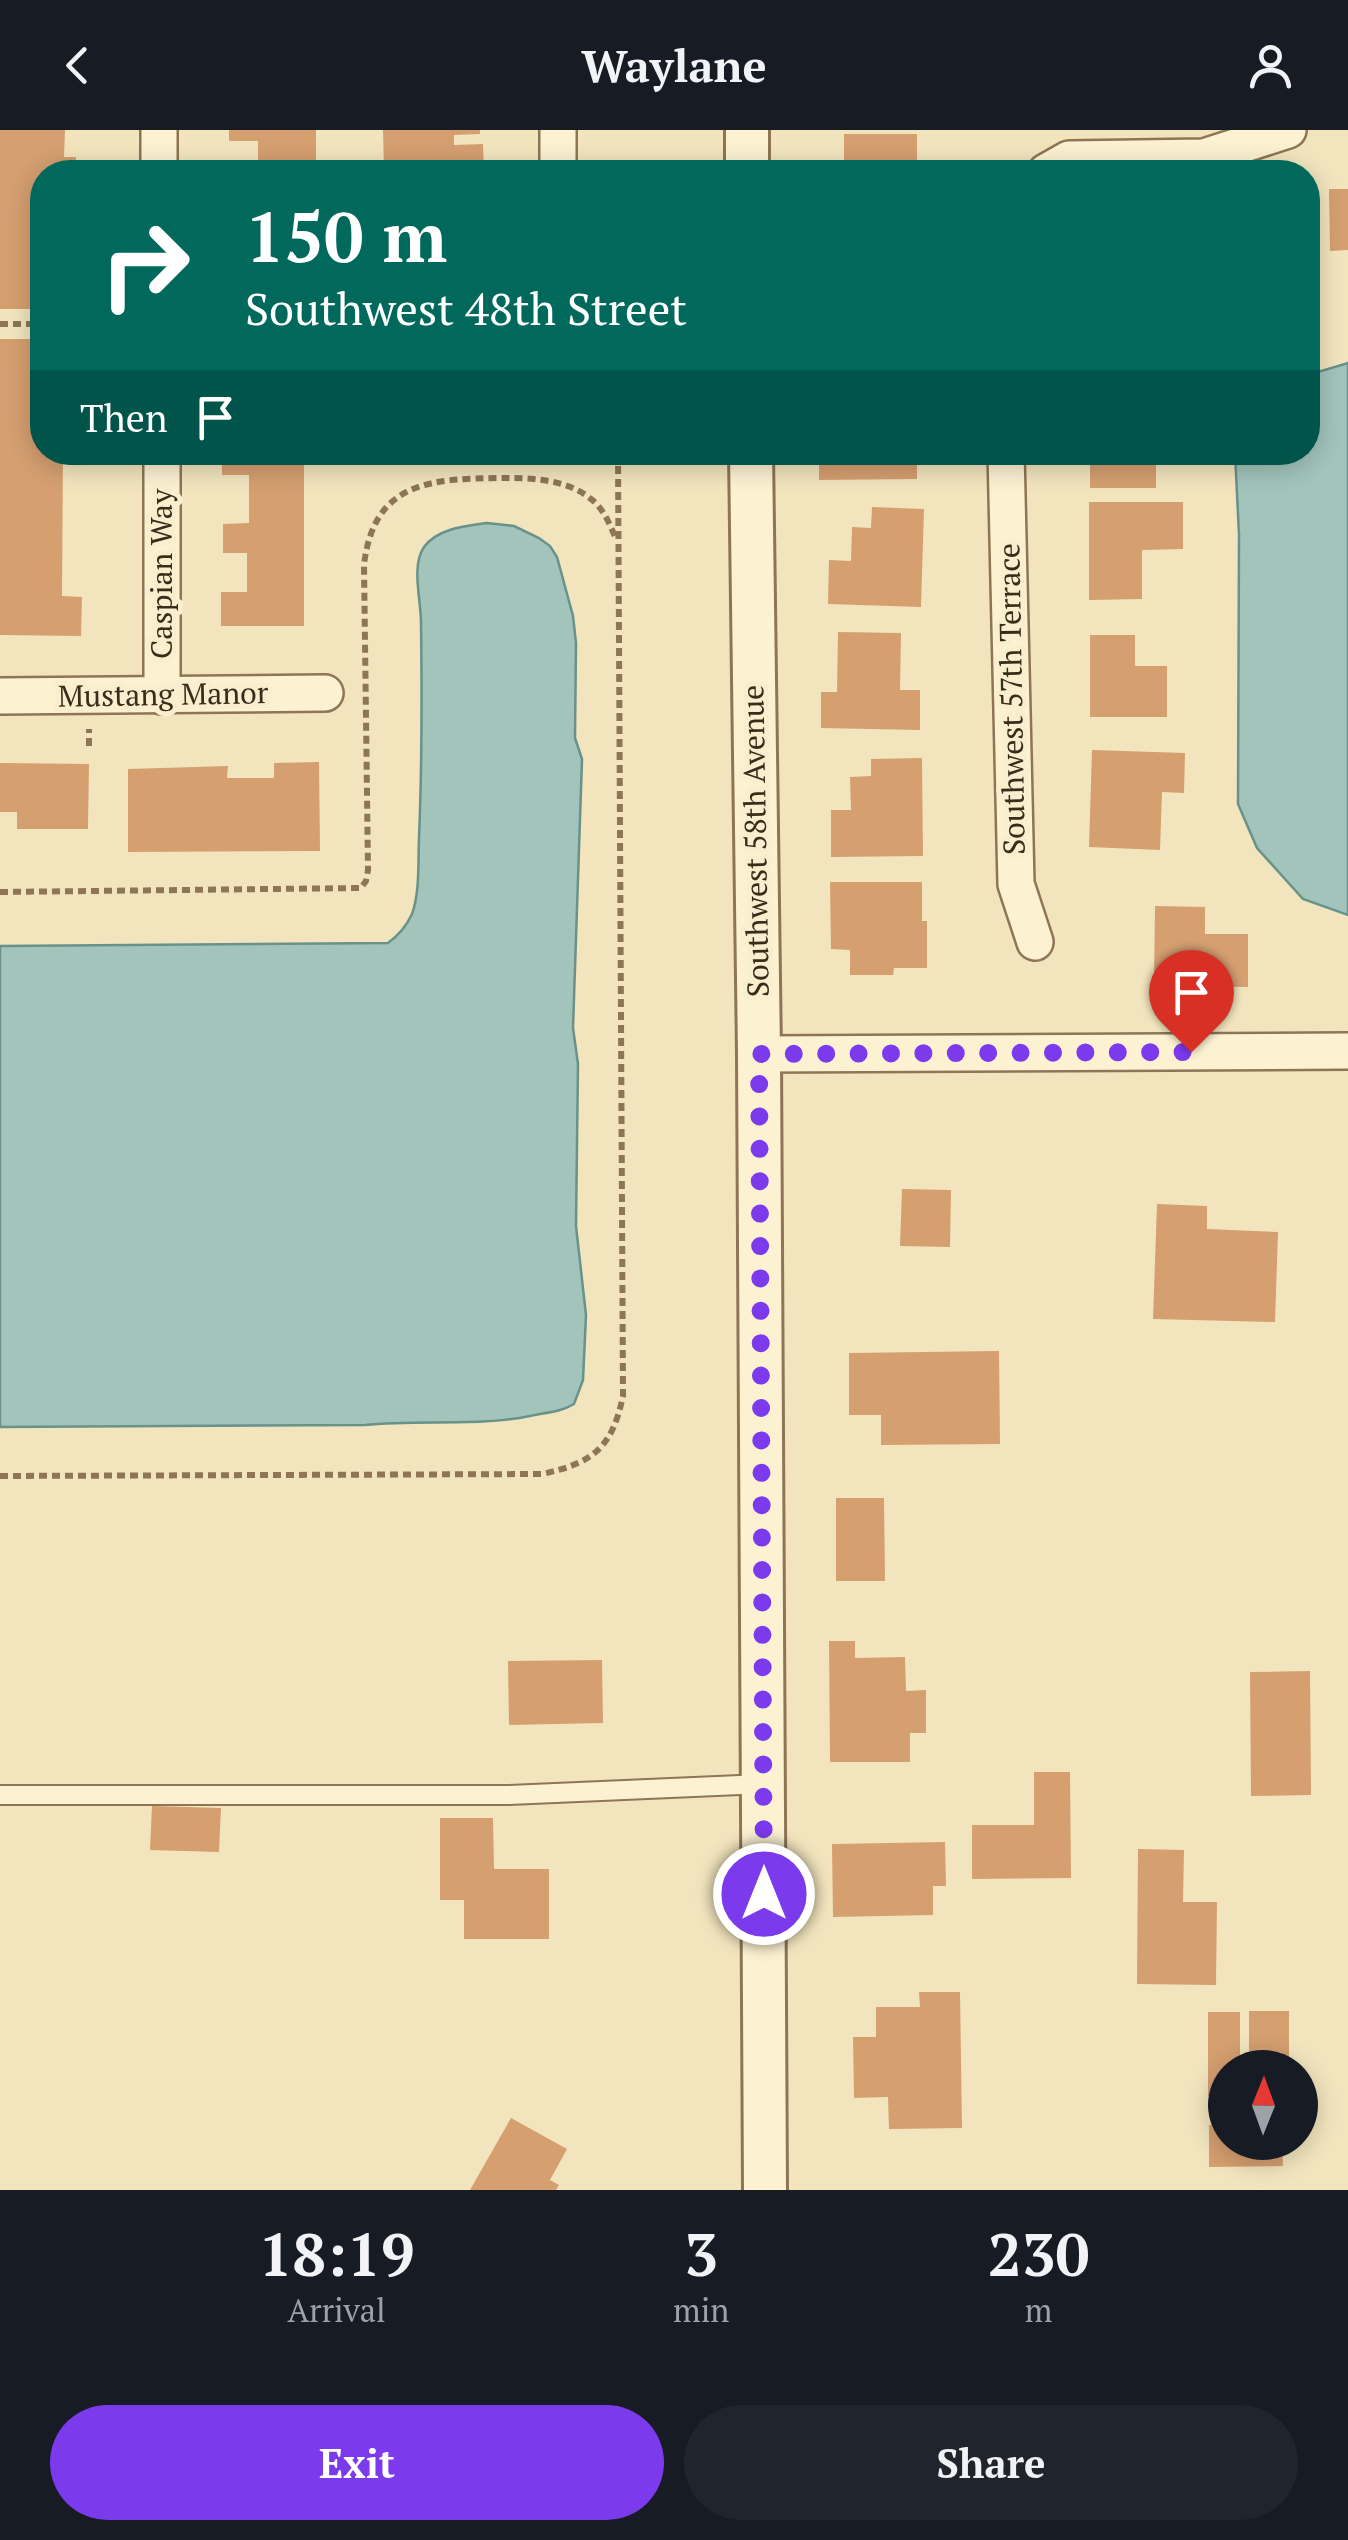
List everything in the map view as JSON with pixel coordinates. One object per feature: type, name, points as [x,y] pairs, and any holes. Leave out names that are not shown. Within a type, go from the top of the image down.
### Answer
[{"type":"street","points":[[159,130],[159,160]]},
{"type":"street","points":[[558,130],[558,160]]},
{"type":"street","points":[[747,130],[747,160]]},
{"type":"street","points":[[1068,160],[1204,157],[1288,130]]},
{"type":"street","name":"Caspian Way","points":[[162,465],[162,696]]},
{"type":"street","name":"Southwest 58th Avenue","points":[[751,465],[759,1054],[765,2190]]},
{"type":"street","name":"Southwest 57th Terrace","points":[[1006,465],[1016,884],[1035,942]]},
{"type":"street","name":"Mustang Manor","points":[[0,696],[325,693]]},
{"type":"street","points":[[759,1054],[1348,1051]]},
{"type":"lane","points":[[0,1795],[509,1795],[764,1784]]},
{"type":"path","points":[[0,324],[30,324]]},
{"type":"path","points":[[0,1476],[542,1474],[586,1460],[604,1445],[617,1424],[623,1396],[618,465]]},
{"type":"water","points":[[1348,363],[1348,915],[1303,899],[1257,848],[1238,804],[1236,465],[1320,465],[1320,371]]},
{"type":"water","points":[[487,523],[514,526],[550,546],[557,557],[573,616],[576,643],[575,738],[582,759],[573,1028],[578,1064],[576,1226],[586,1315],[583,1380],[574,1404],[530,1416],[469,1422],[0,1427],[0,946],[388,943],[396,937],[412,914],[418,876],[422,703],[418,564],[424,547],[437,536]]},
{"type":"building","points":[[0,130],[65,130],[64,157],[76,160],[30,160],[30,309],[0,309]]},
{"type":"building","points":[[229,130],[316,130],[316,160],[258,160],[258,141],[229,141]]},
{"type":"building","points":[[383,130],[480,130],[480,134],[454,135],[454,145],[483,144],[484,160],[384,160]]},
{"type":"building","points":[[844,134],[917,134],[917,160],[844,160]]},
{"type":"building","points":[[1329,189],[1348,189],[1348,250],[1330,251]]},
{"type":"building","points":[[0,339],[30,339],[30,465],[63,465],[62,596],[82,597],[81,636],[0,635]]},
{"type":"building","points":[[222,465],[304,465],[304,626],[221,626],[221,592],[247,592],[247,553],[223,553],[223,524],[249,523],[249,475],[222,475]]},
{"type":"building","points":[[819,465],[917,465],[917,479],[819,480]]},
{"type":"building","points":[[1090,465],[1156,465],[1156,488],[1090,488]]},
{"type":"building","points":[[1089,502],[1183,502],[1183,549],[1142,550],[1142,599],[1089,600]]},
{"type":"building","points":[[872,507],[924,509],[921,607],[828,604],[829,560],[851,561],[852,527],[871,528]]},
{"type":"building","points":[[838,632],[901,633],[900,690],[920,690],[920,730],[821,728],[821,692],[837,692]]},
{"type":"building","points":[[1090,635],[1135,635],[1135,666],[1167,666],[1167,717],[1090,717]]},
{"type":"building","points":[[1092,750],[1185,753],[1184,793],[1162,792],[1160,850],[1089,847]]},
{"type":"building","points":[[922,758],[923,856],[831,857],[831,810],[851,810],[850,777],[871,776],[871,759]]},
{"type":"building","points":[[319,762],[320,851],[128,852],[128,769],[228,766],[227,778],[274,778],[274,763]]},
{"type":"building","points":[[0,763],[89,764],[88,829],[17,829],[17,812],[0,812]]},
{"type":"building","points":[[830,882],[922,882],[927,968],[894,968],[893,975],[850,975],[850,950],[831,949]]},
{"type":"building","points":[[1155,906],[1205,907],[1205,934],[1248,934],[1248,987],[1154,986]]},
{"type":"building","points":[[902,1189],[951,1190],[950,1247],[900,1246]]},
{"type":"building","points":[[1157,1204],[1207,1206],[1207,1229],[1278,1232],[1275,1322],[1153,1319]]},
{"type":"building","points":[[999,1351],[1000,1444],[881,1445],[881,1415],[849,1415],[849,1353]]},
{"type":"building","points":[[836,1498],[884,1498],[885,1581],[836,1581]]},
{"type":"building","points":[[829,1641],[855,1641],[855,1658],[905,1657],[906,1691],[926,1690],[926,1733],[910,1733],[910,1762],[830,1762]]},
{"type":"building","points":[[602,1660],[603,1723],[509,1725],[508,1661]]},
{"type":"building","points":[[1310,1671],[1311,1795],[1251,1796],[1250,1672]]},
{"type":"building","points":[[1034,1772],[1070,1772],[1071,1878],[972,1879],[972,1825],[1034,1825]]},
{"type":"building","points":[[152,1806],[221,1808],[219,1852],[150,1850]]},
{"type":"building","points":[[440,1818],[493,1818],[494,1869],[549,1869],[549,1939],[464,1939],[464,1900],[440,1900]]},
{"type":"building","points":[[945,1842],[946,1886],[933,1886],[933,1915],[833,1917],[832,1844]]},
{"type":"building","points":[[1138,1849],[1184,1850],[1183,1902],[1217,1902],[1216,1985],[1137,1984]]},
{"type":"building","points":[[919,1992],[960,1992],[962,2128],[889,2129],[888,2097],[854,2098],[853,2037],[876,2037],[876,2007],[920,2007]]},
{"type":"building","points":[[1249,2011],[1289,2011],[1289,2050],[1249,2050]]},
{"type":"building","points":[[1208,2012],[1240,2012],[1240,2050],[1208,2050]]},
{"type":"building","points":[[511,2118],[567,2149],[550,2180],[559,2185],[556,2190],[470,2190]]},
{"type":"building","points":[[1209,2160],[1283,2160],[1283,2166],[1209,2167]]},
{"type":"route","points":[[764,1894],[759,1054],[1191,1052]]}]
